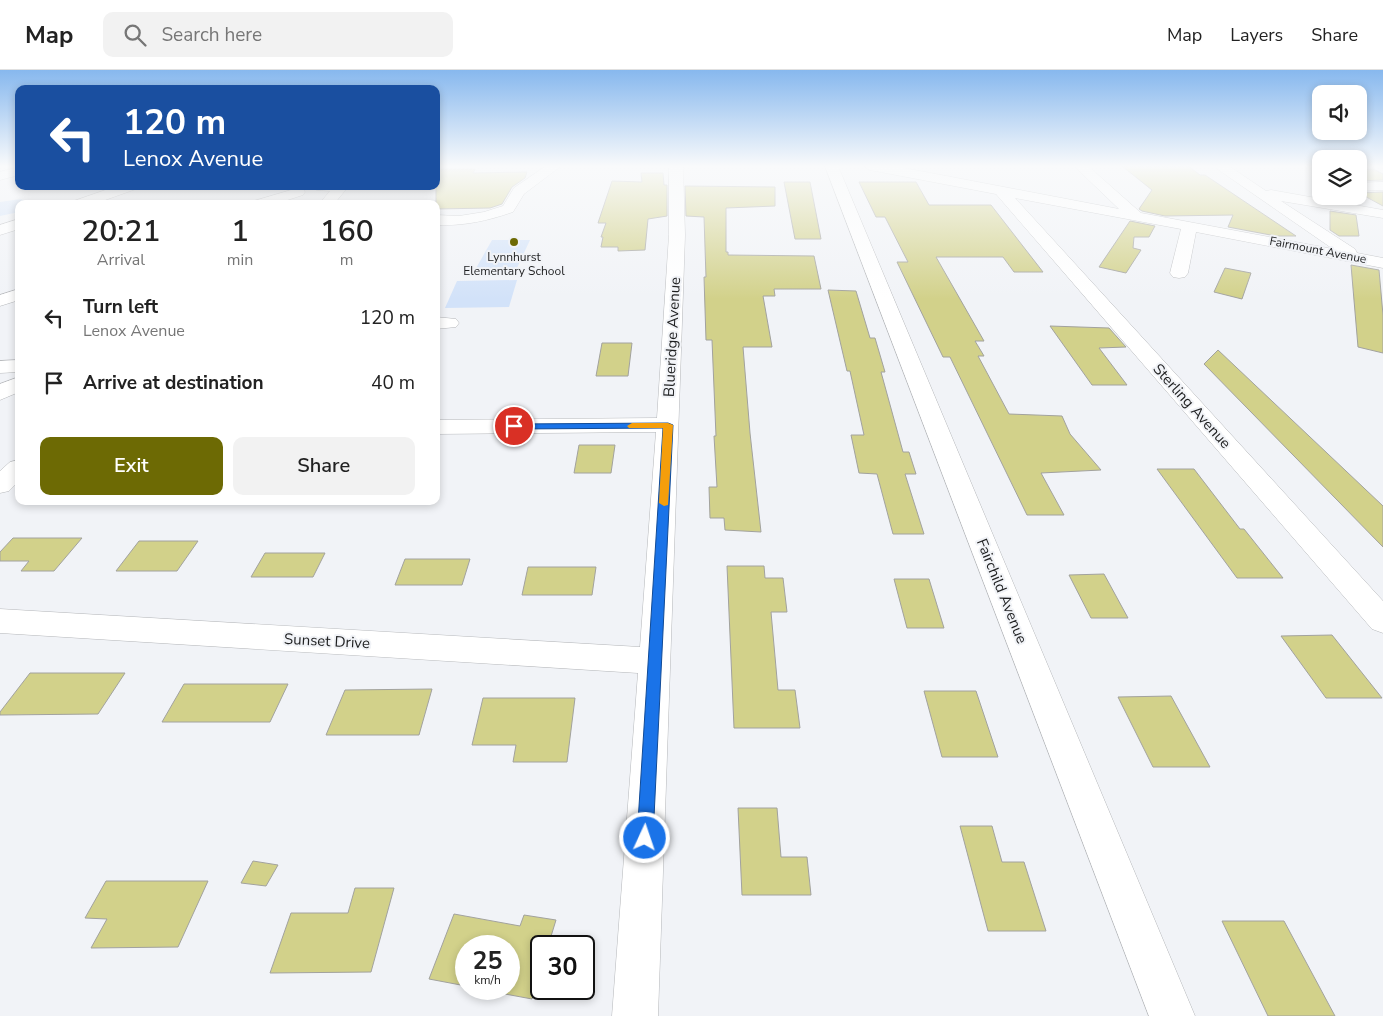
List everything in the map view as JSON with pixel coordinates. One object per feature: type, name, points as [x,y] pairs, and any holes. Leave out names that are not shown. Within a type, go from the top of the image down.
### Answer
[{"type":"street","points":[[440,220],[458,221],[487,216],[505,210]]},
{"type":"street","name":"Blueridge Avenue","points":[[634,1016],[668,425],[677,210]]},
{"type":"street","name":"Fairchild Avenue","points":[[849,210],[1172,1016]]},
{"type":"street","name":"Sterling Avenue","points":[[1018,210],[1383,621]]},
{"type":"street","name":"Fairmount Avenue","points":[[1104,210],[1383,263]]},
{"type":"street","points":[[1129,210],[1136,216]]},
{"type":"street","points":[[1285,210],[1360,258]]},
{"type":"street","points":[[1358,210],[1383,214]]},
{"type":"street","points":[[0,230],[15,225]]},
{"type":"street","points":[[1179,273],[1190,226]]},
{"type":"street","points":[[0,301],[15,295]]},
{"type":"street","points":[[0,367],[15,366]]},
{"type":"street","points":[[0,393],[15,385]]},
{"type":"street","points":[[440,427],[668,425]]},
{"type":"street","points":[[0,485],[15,471]]},
{"type":"street","name":"Sunset Drive","points":[[0,621],[655,661]]},
{"type":"shaded area","points":[[0,210],[15,210],[15,213],[0,216]]},
{"type":"shaded area","points":[[492,240],[530,240],[516,270],[475,270]]},
{"type":"shaded area","points":[[517,280],[509,307],[445,308],[457,281]]},
{"type":"building","points":[[602,210],[667,210],[667,216],[648,219],[645,250],[618,251],[618,247],[601,247],[603,237],[601,237],[606,223],[598,223]]},
{"type":"building","points":[[686,210],[726,210],[726,252],[728,252],[728,255],[814,256],[821,289],[774,289],[775,296],[763,296],[772,347],[743,347],[761,532],[725,530],[724,518],[710,518],[709,487],[717,487],[714,436],[716,436],[712,340],[706,340],[704,217],[686,216]]},
{"type":"building","points":[[789,210],[815,210],[821,239],[795,239]]},
{"type":"building","points":[[873,210],[995,210],[1043,272],[1014,272],[1003,257],[936,257],[984,341],[975,341],[984,356],[978,356],[1009,414],[1062,416],[1070,434],[1101,470],[1041,473],[1064,515],[1027,515],[950,357],[943,357],[897,262],[908,262],[885,217],[876,217]]},
{"type":"building","points":[[1141,210],[1257,210],[1296,236],[1276,236],[1228,227],[1233,215],[1165,216]]},
{"type":"building","points":[[1330,211],[1356,215],[1359,236],[1339,236],[1330,230]]},
{"type":"building","points":[[1130,221],[1155,226],[1149,237],[1134,237],[1133,248],[1141,250],[1126,273],[1099,267]]},
{"type":"building","points":[[1351,265],[1379,270],[1383,315],[1383,353],[1358,347]]},
{"type":"building","points":[[1225,268],[1251,273],[1242,299],[1214,292]]},
{"type":"building","points":[[828,290],[856,291],[870,338],[875,338],[885,372],[881,372],[903,452],[909,452],[916,474],[905,474],[924,534],[893,534],[877,474],[859,473],[851,435],[864,435],[850,371],[847,371]]},
{"type":"building","points":[[1050,326],[1109,328],[1126,347],[1099,348],[1127,385],[1092,385]]},
{"type":"building","points":[[602,343],[632,343],[628,376],[596,376]]},
{"type":"building","points":[[1218,350],[1383,506],[1383,547],[1204,364]]},
{"type":"building","points":[[579,445],[615,445],[611,473],[574,473]]},
{"type":"building","points":[[1157,469],[1194,469],[1240,529],[1244,529],[1283,578],[1237,578]]},
{"type":"building","points":[[13,538],[82,538],[54,571],[21,571],[29,561],[0,561],[0,552]]},
{"type":"building","points":[[139,541],[198,541],[177,571],[116,571]]},
{"type":"building","points":[[265,553],[325,553],[313,577],[251,577]]},
{"type":"building","points":[[405,559],[470,559],[462,585],[395,585]]},
{"type":"building","points":[[727,566],[764,566],[765,578],[783,578],[787,612],[771,612],[778,690],[795,690],[800,728],[734,728]]},
{"type":"building","points":[[528,567],[596,567],[592,595],[522,595]]},
{"type":"building","points":[[1104,574],[1128,618],[1091,618],[1069,575]]},
{"type":"building","points":[[894,579],[929,579],[944,628],[907,628]]},
{"type":"building","points":[[1332,635],[1382,698],[1326,698],[1281,636]]},
{"type":"building","points":[[30,673],[125,673],[98,714],[0,715],[0,712]]},
{"type":"building","points":[[184,684],[288,684],[270,722],[162,722]]},
{"type":"building","points":[[432,689],[419,735],[326,735],[345,690]]},
{"type":"building","points":[[924,691],[976,691],[998,757],[942,757]]},
{"type":"building","points":[[1171,696],[1210,767],[1153,767],[1118,697]]},
{"type":"building","points":[[483,698],[575,698],[567,762],[513,762],[516,745],[472,745]]},
{"type":"building","points":[[738,808],[777,808],[781,857],[807,857],[811,895],[742,895]]},
{"type":"building","points":[[960,826],[992,826],[1002,862],[1024,862],[1046,931],[988,931]]},
{"type":"building","points":[[253,861],[278,865],[266,886],[241,883]]},
{"type":"building","points":[[106,881],[208,881],[178,947],[91,948],[107,919],[85,918]]},
{"type":"building","points":[[355,888],[394,888],[371,972],[270,973],[291,913],[348,913]]},
{"type":"building","points":[[454,914],[520,926],[524,915],[556,920],[551,935],[530,935],[530,999],[520,997],[520,935],[455,935],[455,984],[429,979]]},
{"type":"building","points":[[1222,921],[1284,921],[1335,1016],[1268,1016]]},
{"type":"slow traffic","points":[[632,426],[668,425],[664,503]]},
{"type":"place","name":"Lynnhurst Elementary School","points":[[514,242]]},
{"type":"route","points":[[514,426],[668,425],[645,838]]}]
